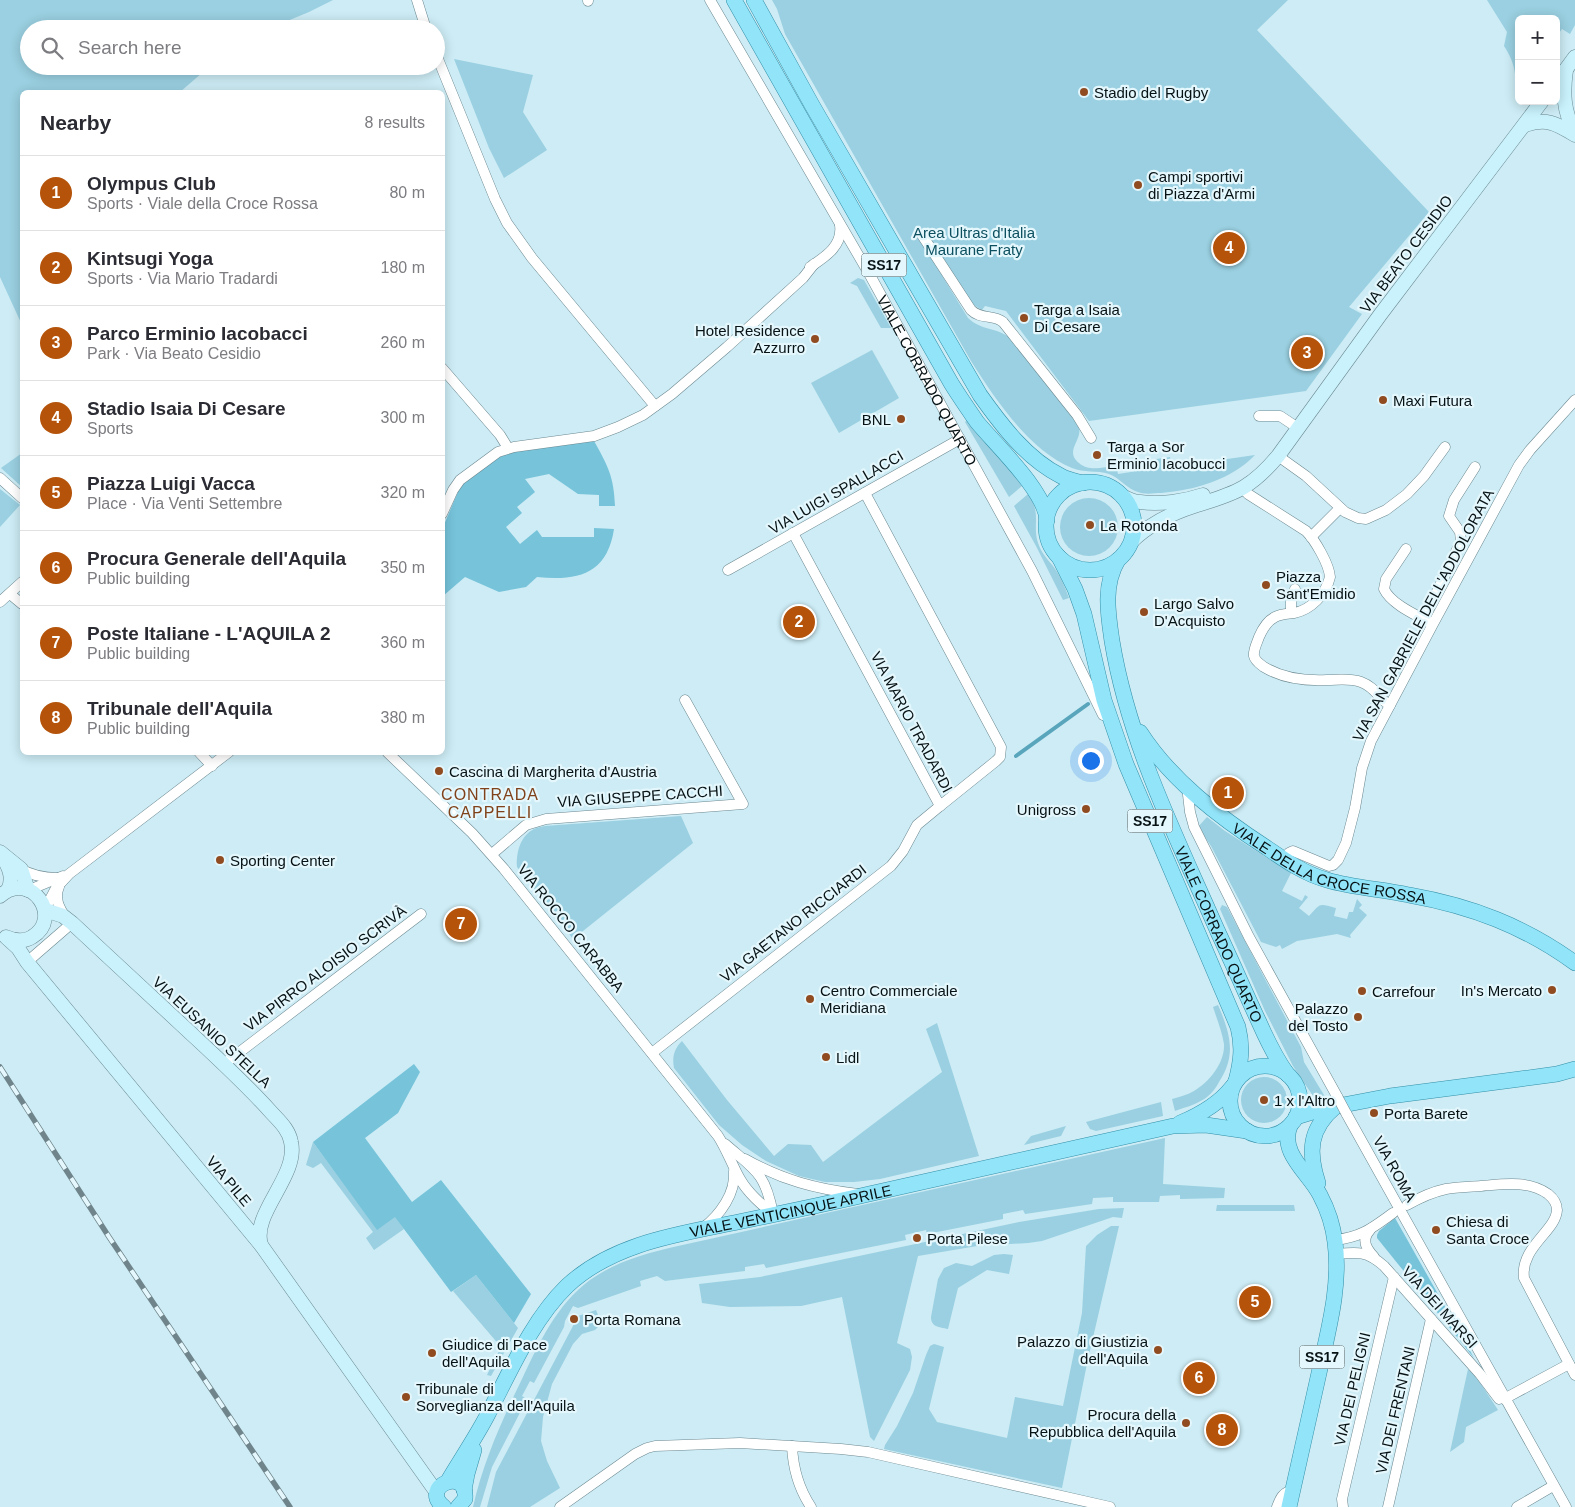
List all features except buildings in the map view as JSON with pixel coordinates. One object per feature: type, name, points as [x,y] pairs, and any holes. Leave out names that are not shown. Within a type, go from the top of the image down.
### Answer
[{"type":"main road","name":"VIALE CORRADO QUARTO","points":[[734,0],[951,383],[976,420],[1028,483],[1043,506],[1047,520]]},
{"type":"main road","name":"SS17","points":[[754,0],[812,105],[980,395],[1006,428],[1035,458],[1050,470],[1083,483],[1102,484],[1111,488],[1122,496],[1130,508],[1134,531],[1126,551],[1118,560]]},
{"type":"main road","points":[[1047,520],[1050,507],[1059,495],[1070,487],[1083,483]]},
{"type":"main road","name":"SS17","points":[[1047,520],[1048,538],[1059,558]]},
{"type":"main road","name":"VIALE CORRADO QUARTO","points":[[1059,558],[1075,589],[1084,614],[1104,700],[1126,764],[1238,1027],[1242,1050],[1234,1083]]},
{"type":"main road","points":[[1059,558],[1072,566],[1091,570],[1105,567],[1118,560]]},
{"type":"main road","name":"VIALE CORRADO QUARTO","points":[[1118,560],[1110,578],[1108,603],[1114,650],[1126,703],[1139,746],[1166,814],[1250,1002],[1274,1052],[1288,1075]]},
{"type":"main road","name":"VIALE DELLA CROCE ROSSA","points":[[1126,703],[1134,722],[1154,752],[1187,786],[1226,820],[1284,859],[1330,881],[1430,899],[1492,917],[1538,938],[1575,964]]},
{"type":"main road","points":[[1293,1121],[1299,1107],[1299,1097],[1297,1087],[1288,1075],[1272,1067],[1260,1066],[1249,1070],[1234,1083],[1230,1097],[1230,1108],[1238,1124],[1252,1133],[1268,1136],[1277,1134],[1293,1121],[1314,1111],[1397,1095],[1549,1075],[1575,1068]]},
{"type":"main road","name":"VIALE VENTICINQUE APRILE","points":[[1173,1126],[1212,1106],[1223,1097],[1234,1083]]},
{"type":"main road","points":[[1324,1203],[1313,1167],[1311,1145],[1320,1124],[1340,1106]]},
{"type":"main road","name":"SS17","points":[[1289,1507],[1334,1303],[1337,1277],[1336,1247],[1331,1221],[1315,1186],[1288,1146],[1287,1138],[1293,1121]]},
{"type":"main road","name":"VIALE VENTICINQUE APRILE","points":[[441,1503],[440,1486],[448,1481],[544,1314],[576,1278],[599,1262],[649,1242],[702,1229],[868,1195],[1173,1126],[1215,1125],[1252,1133]]},
{"type":"main road","name":"SS17","points":[[1252,1133],[1273,1145],[1303,1170]]},
{"type":"main road","name":"VIALE VENTICINQUE APRILE","points":[[459,1506],[465,1499],[464,1490],[471,1459],[487,1416]]},
{"type":"main road","points":[[448,1481],[456,1482],[464,1490]]},
{"type":"street","points":[[417,0],[423,20]]},
{"type":"street","name":"VIALE CORRADO QUARTO","points":[[710,0],[859,257],[960,439],[1032,571],[1117,740]]},
{"type":"street","points":[[1560,78],[1575,57]]},
{"type":"street","points":[[1566,70],[1564,98],[1569,120],[1575,133]]},
{"type":"street","points":[[445,75],[507,223],[524,248],[655,406]]},
{"type":"street","name":"VIA BEATO CESIDIO","points":[[1130,542],[1143,530],[1167,516],[1210,502],[1243,488],[1260,476],[1278,456],[1384,311],[1539,105]]},
{"type":"street","points":[[1525,125],[1537,121],[1547,121],[1575,133]]},
{"type":"street","points":[[831,253],[839,238],[840,224]]},
{"type":"street","points":[[922,235],[970,310],[978,316],[997,318],[1003,322],[1077,415],[1091,438]]},
{"type":"street","points":[[445,507],[460,480],[494,455],[508,448],[594,436],[630,421],[655,406],[727,347],[803,278],[814,264],[831,253],[846,251],[859,257]]},
{"type":"street","points":[[445,371],[500,435],[508,448]]},
{"type":"street","name":"VIA SAN GABRIELE DELL'ADDOLORATA","points":[[1284,859],[1293,851],[1328,866],[1333,865],[1338,860],[1346,843],[1366,756],[1428,622],[1519,465],[1575,400]]},
{"type":"street","points":[[1259,416],[1280,416],[1298,428]]},
{"type":"street","name":"VIA BEATO CESIDIO","points":[[1122,496],[1138,502],[1159,502],[1197,497],[1222,488],[1237,482],[1254,470],[1269,458],[1298,428]]},
{"type":"street","name":"VIA LUIGI SPALLACCI","points":[[728,570],[960,439]]},
{"type":"street","points":[[1278,456],[1306,476],[1340,508],[1354,517],[1363,519],[1370,518],[1386,510],[1407,494],[1445,447]]},
{"type":"street","points":[[1406,549],[1384,582],[1384,589],[1392,600],[1428,622],[1461,541],[1460,532],[1449,516],[1451,505],[1475,467]]},
{"type":"street","points":[[0,478],[20,496]]},
{"type":"street","points":[[1243,488],[1248,494],[1306,531],[1324,559],[1329,572],[1329,582],[1314,603],[1305,609],[1278,615],[1269,621],[1256,644],[1254,657],[1266,668],[1290,677],[1361,682],[1374,689],[1390,705]]},
{"type":"street","name":"VIA MARIO TRADARDI","points":[[793,533],[940,806],[996,762],[1001,754],[1001,747],[865,493]]},
{"type":"street","points":[[1311,537],[1340,508]]},
{"type":"street","points":[[0,602],[20,584]]},
{"type":"street","points":[[1282,591],[1294,592],[1291,613]]},
{"type":"street","points":[[10,594],[20,602]]},
{"type":"street","name":"VIA GIUSEPPE CACCHI","points":[[492,854],[526,825],[546,819],[743,804],[685,700]]},
{"type":"street","points":[[202,755],[212,766]]},
{"type":"street","points":[[29,890],[62,879],[226,755]]},
{"type":"street","name":"VIA ROCCO CARABBA","points":[[390,755],[492,854],[718,1136],[748,1191],[773,1214]]},
{"type":"street","name":"VIA ROMA","points":[[1187,786],[1194,827],[1249,936],[1340,1106],[1566,1507]]},
{"type":"street","name":"VIA GAETANO RICCIARDI","points":[[652,1053],[891,866],[903,851],[917,825],[940,806]]},
{"type":"street","points":[[0,853],[19,868],[38,876],[62,879]]},
{"type":"street","points":[[0,853],[11,876],[11,882],[2,894]]},
{"type":"street","points":[[19,868],[29,890]]},
{"type":"street","points":[[4,935],[17,940],[23,940],[35,935],[43,925],[45,909],[62,879]]},
{"type":"street","points":[[27,962],[69,920],[60,910],[56,897],[62,879]]},
{"type":"street","points":[[2,894],[21,888],[29,890],[39,898],[45,909]]},
{"type":"street","name":"VIA EUSANIO STELLA","points":[[45,909],[69,920],[224,1064],[282,1124],[291,1141],[290,1162],[260,1230],[261,1245]]},
{"type":"street","name":"VIA PIRRO ALOISIO SCRIVÀ","points":[[224,1064],[421,914]]},
{"type":"street","name":"VIA PILE","points":[[4,935],[18,948],[27,962],[261,1245],[412,1456],[441,1503]]},
{"type":"street","name":"VIA ROCCO CARABBA","points":[[718,1136],[755,1170],[766,1185],[773,1214]]},
{"type":"street","name":"VIA ROCCO CARABBA","points":[[745,1160],[798,1183],[868,1195]]},
{"type":"street","name":"VIA ROCCO CARABBA","points":[[702,1229],[716,1216],[730,1195],[734,1180],[733,1165]]},
{"type":"street","points":[[1406,1205],[1447,1189],[1505,1184],[1528,1185],[1542,1190],[1551,1197],[1555,1204],[1556,1213],[1553,1221],[1529,1253],[1524,1265],[1523,1274],[1575,1375]]},
{"type":"street","points":[[235,1213],[245,1220],[253,1221],[262,1216],[268,1209]]},
{"type":"street","points":[[1336,1247],[1350,1238],[1370,1230],[1393,1213]]},
{"type":"street","points":[[1370,1230],[1364,1242],[1376,1260]]},
{"type":"street","name":"VIA DEI MARSI","points":[[1336,1247],[1366,1254],[1376,1260],[1394,1277],[1480,1374],[1501,1402],[1506,1401]]},
{"type":"street","name":"VIA DEI PELIGNI","points":[[1343,1507],[1342,1499],[1394,1277]]},
{"type":"street","name":"VIA DEI FRENTANI","points":[[1388,1507],[1430,1319]]},
{"type":"street","points":[[1506,1401],[1569,1364]]},
{"type":"street","points":[[560,1507],[635,1454],[651,1446],[740,1443],[868,1452],[1104,1506]]},
{"type":"street","points":[[792,1446],[796,1476],[804,1496],[811,1507]]},
{"type":"street","name":"VIA PILE","points":[[412,1456],[430,1471],[448,1481]]},
{"type":"street","points":[[1517,1507],[1553,1486]]},
{"type":"street","points":[[1277,1507],[1282,1496],[1287,1492],[1293,1491]]},
{"type":"green space","points":[[0,0],[333,0],[290,20],[20,20],[20,75],[200,75],[182,90],[20,90],[20,321],[0,277]]},
{"type":"green space","name":"Campi sportivi di Piazza d'Armi","points":[[772,0],[1288,0],[1257,30],[1429,212],[1349,307],[1362,314],[1306,391],[1089,421],[1006,311],[985,306],[982,310],[972,304],[919,238],[968,318],[978,325],[1010,338],[1069,411],[1079,430],[1073,454],[1083,466],[1097,468],[1116,466],[1118,474],[1144,470],[1143,461],[1170,457],[1172,467],[1255,455],[1235,471],[1212,482],[1187,489],[1161,493],[1147,494],[1138,492],[1109,474],[1077,470],[1056,460],[1027,436],[1002,407],[971,361],[785,34]]},
{"type":"green space","points":[[1487,0],[1575,0],[1575,25],[1570,34],[1562,29],[1560,32],[1560,15],[1515,15],[1515,72],[1504,46],[1507,32]]},
{"type":"green space","points":[[454,59],[533,75],[523,112],[547,150],[504,178],[489,148]]},
{"type":"green space","points":[[858,278],[864,280],[891,328],[881,328],[857,286],[850,283]]},
{"type":"green space","points":[[872,350],[899,398],[839,433],[811,383]]},
{"type":"green space","points":[[967,420],[1022,486],[1009,497],[965,422]]},
{"type":"green space","points":[[20,454],[20,485],[1,468]]},
{"type":"green space","points":[[0,489],[20,505],[0,527]]},
{"type":"green space","points":[[1028,494],[1035,507],[1036,537],[1039,546],[1058,573],[1069,598],[1063,600],[1014,506]]},
{"type":"green space","points":[[1089,498],[1100,500],[1113,511],[1118,527],[1116,538],[1105,551],[1089,556],[1078,554],[1065,543],[1060,527],[1062,516],[1073,503]]},
{"type":"green space","points":[[681,816],[693,843],[573,939],[517,867],[517,856],[522,840],[529,832],[537,828]]},
{"type":"green space","points":[[1207,817],[1225,831],[1291,873],[1282,891],[1302,901],[1305,895],[1308,897],[1299,908],[1309,916],[1318,906],[1323,905],[1336,908],[1334,916],[1347,919],[1349,912],[1353,912],[1357,899],[1362,905],[1359,908],[1367,915],[1350,935],[1351,938],[1337,934],[1297,941],[1282,949],[1280,945],[1276,947],[1261,942],[1211,846],[1198,827]]},
{"type":"green space","points":[[1222,905],[1227,907],[1301,1047],[1304,1062],[1327,1100],[1319,1100],[1313,1096],[1293,1066],[1265,1011],[1220,909]]},
{"type":"green space","points":[[1218,1005],[1226,1025],[1230,1044],[1230,1053],[1225,1072],[1207,1097],[1175,1111],[1172,1099],[1189,1094],[1200,1087],[1215,1071],[1222,1058],[1224,1044],[1213,1007]]},
{"type":"green space","points":[[937,1023],[979,1156],[880,1179],[854,1182],[825,1182],[799,1176],[766,1161],[742,1145],[719,1125],[674,1068],[674,1053],[682,1041],[727,1100],[774,1156],[788,1144],[811,1145],[823,1162],[942,1072],[926,1029]]},
{"type":"green space","points":[[1259,1077],[1269,1077],[1283,1087],[1287,1100],[1283,1113],[1277,1119],[1269,1123],[1259,1123],[1245,1113],[1241,1105],[1241,1095],[1251,1081]]},
{"type":"green space","points":[[1161,1102],[1163,1116],[1096,1131],[1090,1129],[1086,1122]]},
{"type":"green space","points":[[1066,1126],[1061,1136],[1024,1145],[1031,1136]]},
{"type":"green space","points":[[1165,1138],[1163,1184],[1225,1188],[1224,1198],[1180,1199],[1180,1195],[1160,1196],[1159,1202],[1113,1202],[1113,1197],[1093,1198],[1092,1204],[1025,1214],[1023,1210],[1003,1214],[1003,1219],[927,1234],[926,1230],[905,1235],[906,1240],[766,1268],[764,1264],[745,1267],[745,1271],[665,1281],[657,1276],[640,1281],[641,1286],[578,1308],[573,1306],[534,1383],[530,1381],[522,1396],[527,1399],[492,1467],[480,1507],[473,1507],[482,1474],[500,1426],[542,1338],[558,1312],[578,1290],[600,1273],[633,1258],[666,1249]]},
{"type":"green space","points":[[313,1142],[377,1229],[395,1216],[404,1229],[374,1250],[366,1238],[373,1232],[321,1163],[313,1168],[306,1165]]},
{"type":"green space","points":[[1217,1205],[1294,1205],[1295,1211],[1216,1211]]},
{"type":"green space","points":[[1124,1208],[1122,1218],[1113,1217],[1042,1241],[977,1246],[918,1256],[897,1343],[910,1349],[912,1357],[910,1370],[874,1441],[870,1437],[842,1297],[801,1306],[730,1307],[702,1303],[699,1284],[760,1277],[1019,1222],[1099,1209]]},
{"type":"green space","points":[[1111,1226],[1119,1226],[1088,1359],[1062,1488],[884,1449],[913,1393],[930,1346],[934,1344],[944,1347],[929,1409],[937,1422],[1007,1438],[1015,1397],[1063,1406],[1082,1313],[1086,1246],[1097,1235]]},
{"type":"green space","points":[[994,1255],[1013,1255],[1009,1274],[987,1270],[958,1288],[948,1329],[932,1323],[931,1317],[938,1279],[944,1268],[956,1263],[972,1266]]},
{"type":"green space","points":[[476,1275],[518,1328],[491,1376],[487,1375],[501,1347],[453,1291]]},
{"type":"green space","points":[[596,1310],[600,1320],[599,1326],[595,1330],[582,1334],[573,1344],[552,1384],[543,1417],[541,1441],[547,1461],[560,1488],[530,1507],[487,1507],[496,1472],[578,1316]]},
{"type":"green space","points":[[1468,1369],[1479,1381],[1498,1410],[1466,1427],[1464,1442],[1450,1452]]},
{"type":"shaded area","points":[[594,441],[609,472],[615,506],[599,506],[599,495],[578,494],[549,474],[525,479],[535,492],[517,507],[522,513],[506,527],[520,544],[537,530],[542,537],[594,537],[594,528],[614,529],[605,556],[588,572],[577,576],[565,578],[537,577],[526,587],[499,592],[465,577],[445,594],[445,522],[458,492],[466,480],[502,455],[512,451]]},
{"type":"shaded area","points":[[414,1064],[420,1072],[398,1113],[365,1138],[412,1202],[441,1180],[531,1294],[514,1323],[476,1275],[451,1292],[395,1217],[377,1230],[313,1142]]},
{"type":"shaded area","points":[[1395,1218],[1474,1358],[1377,1238],[1379,1231]]},
{"type":"waterway","points":[[1016,756],[1088,704]]},
{"type":"railway","points":[[0,1067],[109,1237],[290,1507]]},
{"type":"place","name":"Stadio del Rugby","points":[[1084,92]]},
{"type":"place","name":"Campi sportivi di Piazza d'Armi","points":[[1138,185]]},
{"type":"place","name":"Stadio Isaia Di Cesare","points":[[1229,248]]},
{"type":"place","name":"Targa a Isaia Di Cesare","points":[[1024,318]]},
{"type":"place","name":"Hotel Residence Azzurro","points":[[815,339]]},
{"type":"place","name":"Parco Erminio Iacobacci","points":[[1307,353]]},
{"type":"place","name":"Maxi Futura","points":[[1383,400]]},
{"type":"place","name":"BNL","points":[[901,419]]},
{"type":"place","name":"Targa a Sor Erminio Iacobucci","points":[[1097,455]]},
{"type":"place","name":"La Rotonda","points":[[1090,525]]},
{"type":"place","name":"Piazza Sant'Emidio","points":[[1266,585]]},
{"type":"place","name":"Largo Salvo D'Acquisto","points":[[1144,612]]},
{"type":"place","name":"Kintsugi Yoga","points":[[799,622]]},
{"type":"place","name":"Cascina di Margherita d'Austria","points":[[439,771]]},
{"type":"place","name":"Olympus Club","points":[[1228,793]]},
{"type":"place","name":"Unigross","points":[[1086,809]]},
{"type":"place","name":"Sporting Center","points":[[220,860]]},
{"type":"place","name":"Poste Italiane - L'AQUILA 2","points":[[461,924]]},
{"type":"place","name":"In's Mercato","points":[[1552,990]]},
{"type":"place","name":"Carrefour","points":[[1362,991]]},
{"type":"place","name":"Centro Commerciale Meridiana","points":[[810,999]]},
{"type":"place","name":"Palazzo del Tosto","points":[[1358,1017]]},
{"type":"place","name":"Lidl","points":[[826,1057]]},
{"type":"place","name":"1 x l'Altro","points":[[1264,1100]]},
{"type":"place","name":"Porta Barete","points":[[1374,1113]]},
{"type":"place","name":"Chiesa di Santa Croce","points":[[1436,1230]]},
{"type":"place","name":"Porta Pilese","points":[[917,1238]]},
{"type":"place","name":"Piazza Luigi Vacca","points":[[1255,1302]]},
{"type":"place","name":"Porta Romana","points":[[574,1319]]},
{"type":"place","name":"Palazzo di Giustizia dell'Aquila","points":[[1158,1350]]},
{"type":"place","name":"Giudice di Pace dell'Aquila","points":[[432,1353]]},
{"type":"place","name":"Procura Generale dell'Aquila","points":[[1199,1378]]},
{"type":"place","name":"Tribunale di Sorveglianza dell'Aquila","points":[[406,1397]]},
{"type":"place","name":"Procura della Repubblica dell'Aquila","points":[[1186,1423]]},
{"type":"place","name":"Tribunale dell'Aquila","points":[[1222,1430]]},
{"type":"district","name":"CONTRADA CAPPELLI","points":[[490,803]]},
{"type":"park label","name":"Area Ultras d'Italia Maurane Fraty","points":[[974,240]]}]
